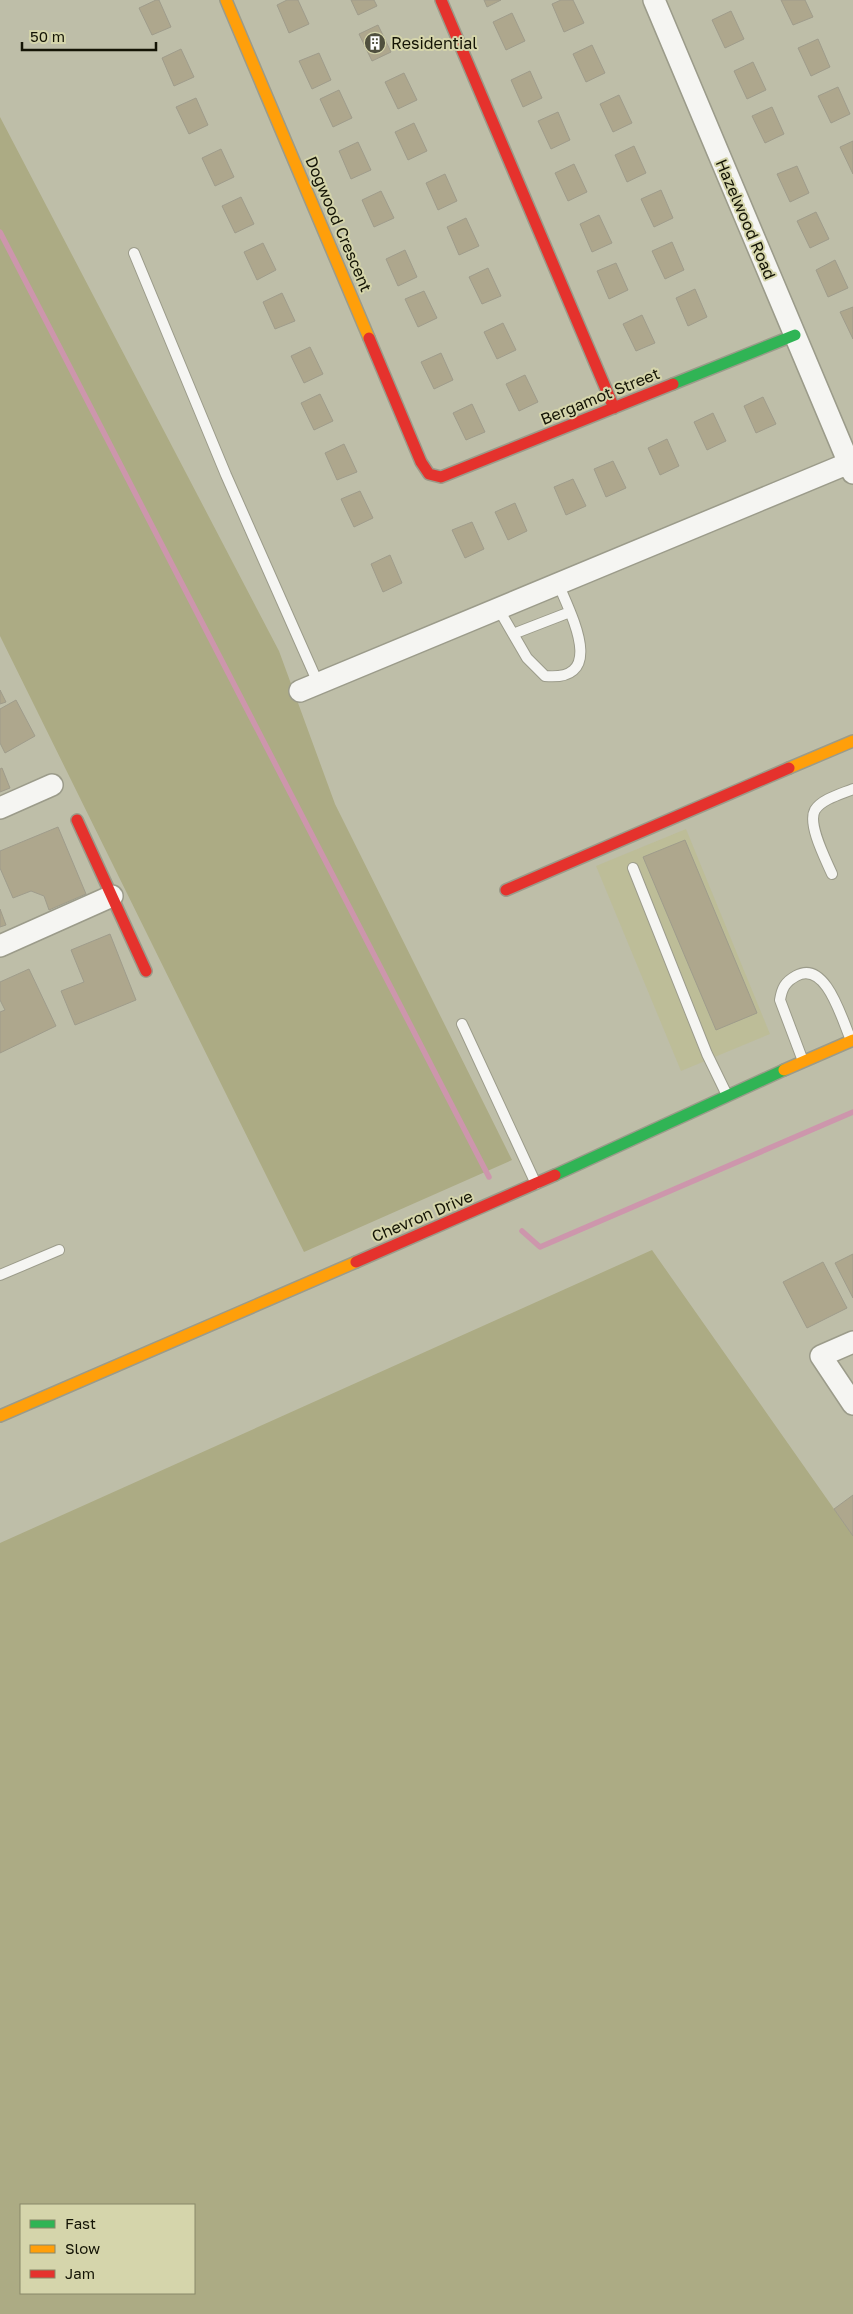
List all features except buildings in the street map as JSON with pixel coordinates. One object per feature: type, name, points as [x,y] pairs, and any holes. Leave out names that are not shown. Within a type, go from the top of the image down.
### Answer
[{"type":"street","name":"Dogwood Crescent","points":[[226,0],[421,462]]},
{"type":"street","points":[[440,0],[614,408]]},
{"type":"street","name":"Hazelwood Road","points":[[654,0],[851,468]]},
{"type":"street","name":"Bergamot Street","points":[[421,462],[429,474],[441,477],[795,335]]},
{"type":"street","points":[[309,687],[558,583],[851,468]]},
{"type":"street","points":[[506,890],[853,741]]},
{"type":"street","points":[[0,808],[52,785]]},
{"type":"street","points":[[77,820],[146,971]]},
{"type":"street","points":[[0,946],[112,896]]},
{"type":"street","name":"Chevron Drive","points":[[0,1416],[536,1184],[727,1095],[852,1040]]},
{"type":"street","points":[[853,1342],[821,1356],[853,1404]]},
{"type":"lane","points":[[134,253],[226,475],[309,687]]},
{"type":"lane","points":[[498,608],[528,658],[545,676],[557,677],[573,672],[580,663],[581,655],[576,627],[558,583]]},
{"type":"lane","points":[[514,634],[570,612]]},
{"type":"lane","points":[[832,874],[818,843],[813,822],[814,811],[823,803],[853,789]]},
{"type":"lane","points":[[633,868],[707,1054],[727,1095]]},
{"type":"lane","points":[[804,1062],[780,1000],[781,990],[786,981],[802,972],[816,974],[826,984],[852,1040]]},
{"type":"lane","points":[[462,1024],[536,1184]]},
{"type":"lane","points":[[0,1275],[59,1250]]},
{"type":"shaded area","points":[[0,117],[279,651],[335,804],[512,1160],[304,1252],[0,636]]},
{"type":"shaded area","points":[[686,829],[770,1034],[681,1071],[596,866]]},
{"type":"shaded area","points":[[652,1250],[853,1536],[853,2314],[0,2314],[0,1543]]},
{"type":"waterway","points":[[0,232],[489,1177]]},
{"type":"waterway","points":[[522,1231],[540,1247],[853,1112]]},
{"type":"traffic: fast","points":[[673,384],[795,335]]},
{"type":"traffic: fast","points":[[555,1175],[784,1070]]},
{"type":"traffic: slow","points":[[226,0],[369,338]]},
{"type":"traffic: slow","points":[[789,768],[853,741]]},
{"type":"traffic: slow","points":[[784,1070],[853,1040]]},
{"type":"traffic: slow","points":[[0,1416],[356,1262]]},
{"type":"traffic: jam","points":[[441,0],[614,408]]},
{"type":"traffic: jam","points":[[369,338],[421,462],[429,474],[441,477],[673,384]]},
{"type":"traffic: jam","points":[[506,890],[789,768]]},
{"type":"traffic: jam","points":[[77,820],[146,971]]},
{"type":"traffic: jam","points":[[356,1262],[555,1175]]},
{"type":"place","name":"Residential","points":[[375,43]]}]
